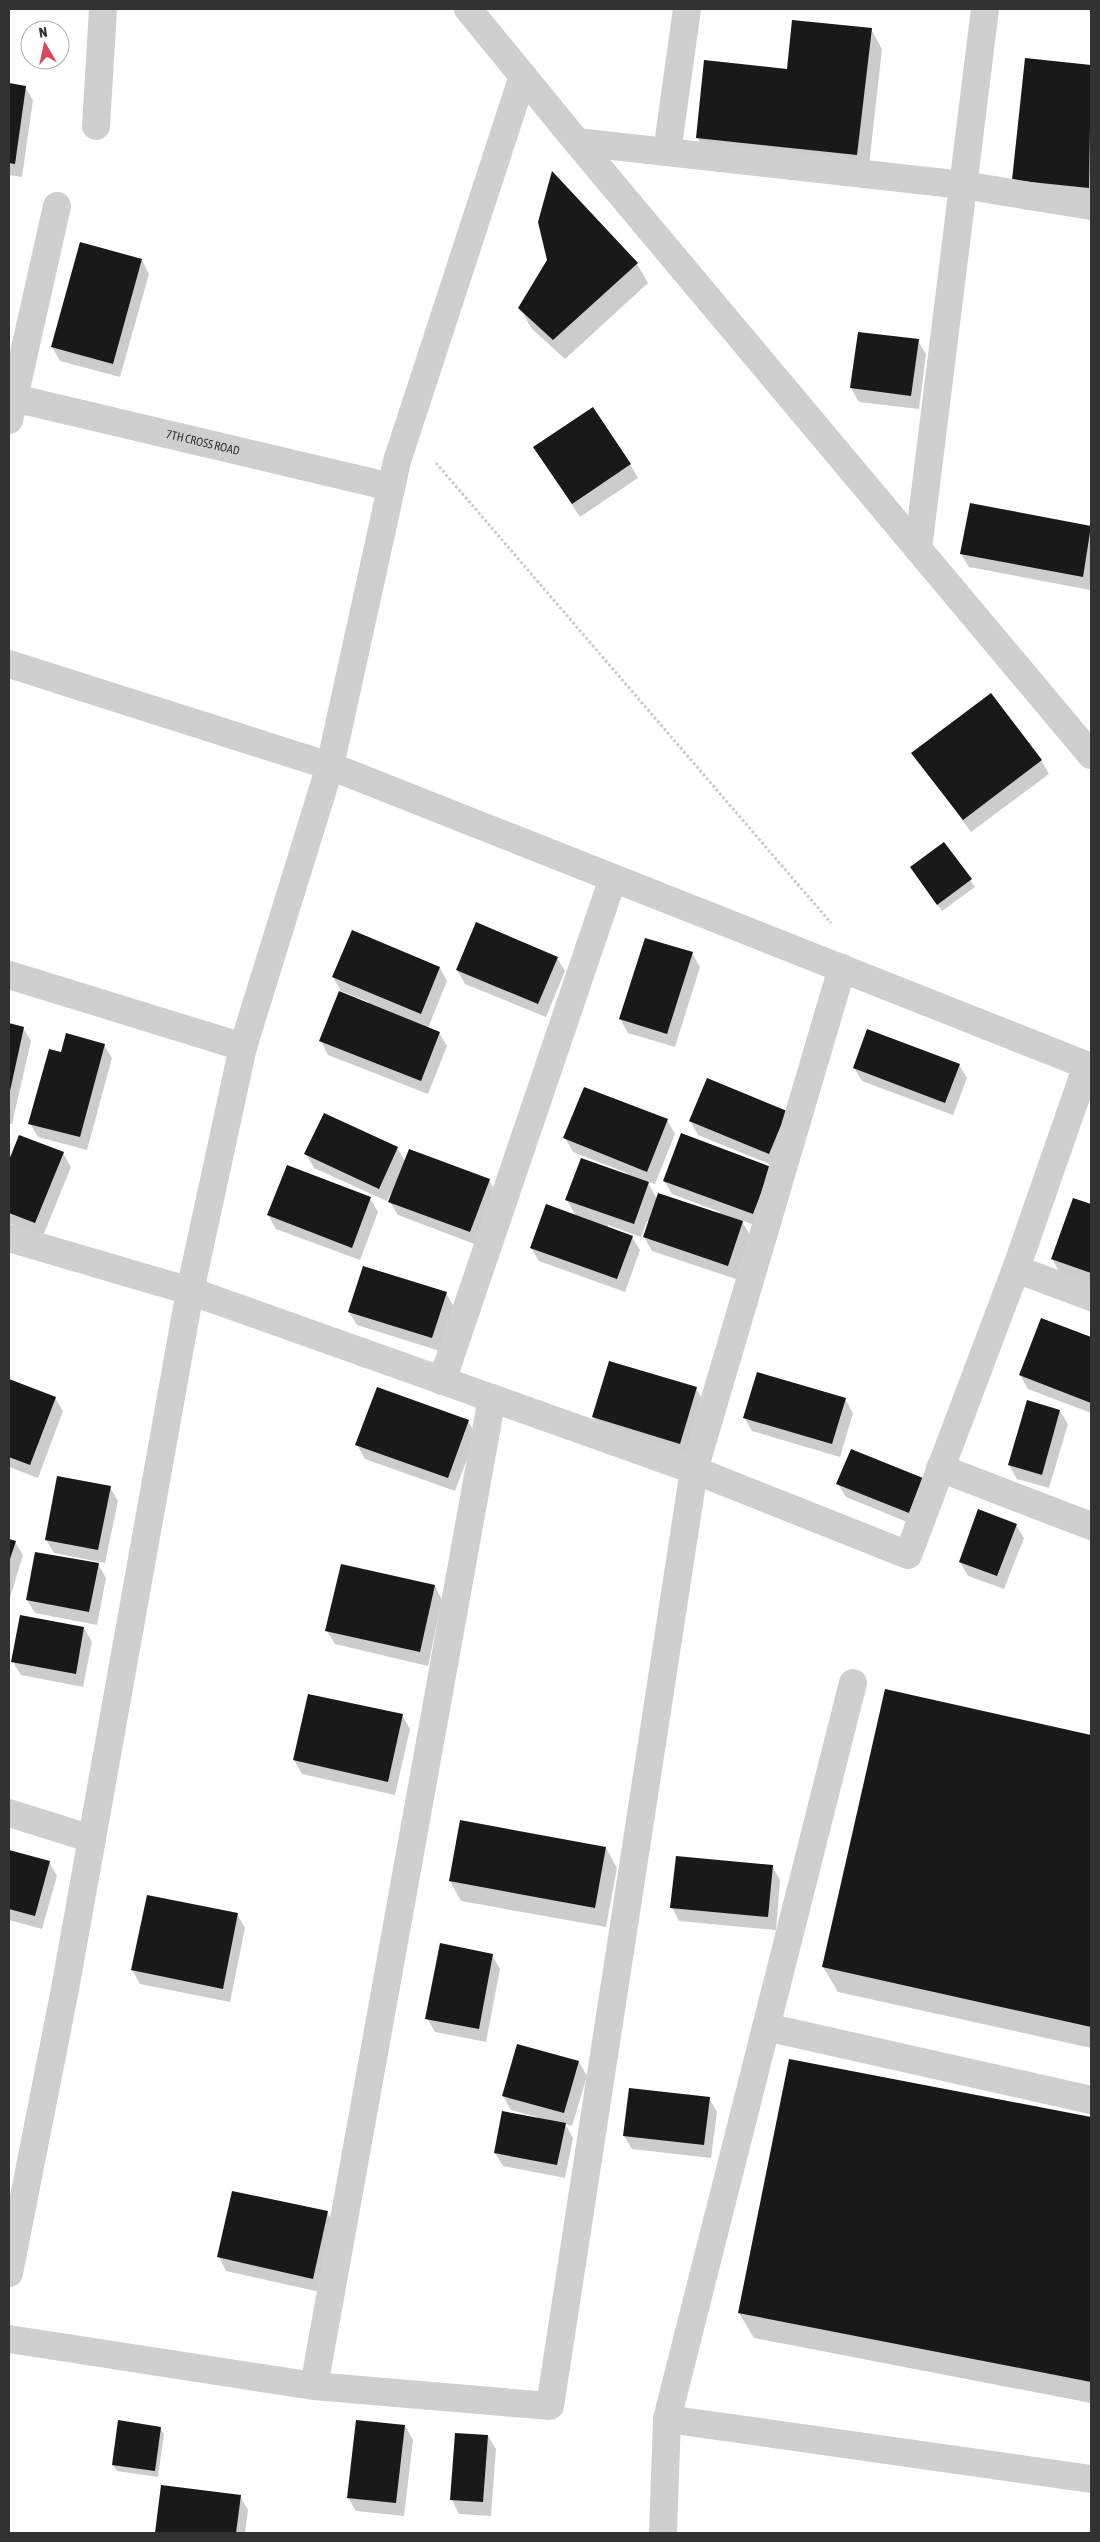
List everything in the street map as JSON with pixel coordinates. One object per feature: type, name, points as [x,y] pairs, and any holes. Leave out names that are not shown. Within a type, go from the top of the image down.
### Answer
[{"type":"street","points":[[96,126],[103,9]]},
{"type":"street","points":[[469,9],[576,142],[1091,755]]},
{"type":"street","points":[[667,152],[687,9]]},
{"type":"street","points":[[918,549],[985,9]]},
{"type":"street","points":[[9,2273],[92,1839],[190,1291],[243,1048],[330,766],[397,461],[523,76]]},
{"type":"street","points":[[576,142],[963,185],[1091,206]]},
{"type":"street","points":[[11,409],[57,206]]},
{"type":"street","name":"7TH CROSS ROAD","points":[[11,409],[391,487]]},
{"type":"street","points":[[9,664],[330,766],[1089,1066],[1016,1269],[908,1555],[694,1470],[190,1291],[9,1238]]},
{"type":"street","points":[[442,1381],[613,878]]},
{"type":"street","points":[[9,2339],[314,2386],[550,2406],[694,1470],[842,968]]},
{"type":"street","points":[[9,975],[243,1048]]},
{"type":"street","points":[[1016,1269],[1091,1297]]},
{"type":"street","points":[[314,2386],[492,1398]]},
{"type":"street","points":[[940,1468],[1091,1526]]},
{"type":"street","points":[[663,2528],[667,2419],[853,1683]]},
{"type":"street","points":[[9,1814],[92,1839]]},
{"type":"street","points":[[766,2026],[1091,2100]]},
{"type":"street","points":[[667,2419],[1091,2479]]},
{"type":"path","points":[[408,430],[832,925]]},
{"type":"building","points":[[792,20],[872,28],[857,155],[696,138],[704,60],[787,69]]},
{"type":"building","points":[[1025,58],[1091,65],[1089,188],[1012,180]]},
{"type":"building","points":[[9,83],[26,86],[15,164],[9,163]]},
{"type":"building","points":[[552,171],[638,263],[553,340],[518,308],[547,260],[538,222]]},
{"type":"building","points":[[80,242],[142,259],[113,364],[51,347]]},
{"type":"building","points":[[858,332],[919,339],[911,396],[850,388]]},
{"type":"building","points":[[593,407],[631,464],[572,504],[533,447]]},
{"type":"building","points":[[970,503],[1091,526],[1083,577],[960,554]]},
{"type":"building","points":[[991,693],[1042,760],[963,820],[911,753]]},
{"type":"building","points":[[944,842],[972,879],[937,905],[910,867]]},
{"type":"building","points":[[476,922],[558,957],[538,1004],[456,970]]},
{"type":"building","points":[[352,930],[440,967],[421,1014],[332,977]]},
{"type":"building","points":[[645,938],[693,952],[667,1034],[619,1019]]},
{"type":"building","points":[[339,991],[440,1032],[421,1081],[319,1041]]},
{"type":"building","points":[[9,1023],[24,1027],[10,1091],[9,1091]]},
{"type":"building","points":[[867,1029],[960,1064],[945,1103],[853,1068]]},
{"type":"building","points":[[66,1033],[105,1044],[80,1137],[28,1124],[49,1049],[61,1052]]},
{"type":"building","points":[[707,1078],[787,1111],[769,1154],[689,1121]]},
{"type":"building","points":[[584,1087],[668,1119],[647,1172],[563,1138]]},
{"type":"building","points":[[324,1113],[398,1147],[379,1189],[304,1154]]},
{"type":"building","points":[[681,1133],[771,1167],[753,1214],[663,1181]]},
{"type":"building","points":[[19,1135],[64,1152],[35,1223],[9,1213],[9,1160]]},
{"type":"building","points":[[409,1149],[490,1179],[470,1232],[388,1202]]},
{"type":"building","points":[[581,1158],[649,1182],[634,1224],[565,1200]]},
{"type":"building","points":[[287,1165],[371,1197],[352,1248],[267,1215]]},
{"type":"building","points":[[658,1193],[743,1221],[728,1266],[643,1237]]},
{"type":"building","points":[[1073,1198],[1091,1204],[1091,1273],[1051,1259]]},
{"type":"building","points":[[546,1204],[633,1236],[617,1279],[530,1248]]},
{"type":"building","points":[[363,1266],[447,1292],[432,1338],[348,1312]]},
{"type":"building","points":[[1041,1318],[1091,1337],[1091,1403],[1019,1375]]},
{"type":"building","points":[[609,1361],[697,1387],[680,1444],[592,1417]]},
{"type":"building","points":[[757,1372],[846,1398],[832,1444],[743,1418]]},
{"type":"building","points":[[9,1379],[56,1397],[30,1465],[9,1457]]},
{"type":"building","points":[[377,1387],[469,1420],[448,1478],[355,1445]]},
{"type":"building","points":[[1027,1400],[1060,1410],[1042,1475],[1008,1465]]},
{"type":"building","points":[[851,1449],[923,1478],[909,1513],[836,1484]]},
{"type":"building","points":[[57,1476],[111,1486],[98,1550],[45,1540]]},
{"type":"building","points":[[978,1509],[1017,1524],[997,1576],[959,1562]]},
{"type":"building","points":[[9,1539],[16,1541],[9,1562]]},
{"type":"building","points":[[35,1552],[99,1563],[89,1612],[26,1600]]},
{"type":"building","points":[[341,1564],[435,1585],[420,1652],[325,1631]]},
{"type":"building","points":[[20,1615],[84,1627],[76,1674],[11,1662]]},
{"type":"building","points":[[885,1689],[1091,1735],[1091,2027],[822,1967]]},
{"type":"building","points":[[308,1694],[403,1714],[388,1782],[293,1760]]},
{"type":"building","points":[[460,1820],[606,1847],[595,1908],[449,1881]]},
{"type":"building","points":[[9,1850],[50,1861],[35,1916],[9,1909]]},
{"type":"building","points":[[676,1856],[773,1865],[768,1917],[670,1908]]},
{"type":"building","points":[[147,1895],[238,1913],[223,1989],[131,1970]]},
{"type":"building","points":[[440,1943],[493,1954],[479,2029],[425,2019]]},
{"type":"building","points":[[517,2044],[579,2061],[564,2113],[502,2096]]},
{"type":"building","points":[[789,2059],[1091,2117],[1091,2382],[738,2313]]},
{"type":"building","points":[[629,2088],[710,2097],[704,2145],[623,2136]]},
{"type":"building","points":[[502,2111],[566,2123],[557,2165],[494,2153]]},
{"type":"building","points":[[232,2191],[328,2211],[313,2279],[217,2257]]},
{"type":"building","points":[[118,2420],[161,2427],[155,2471],[112,2465]]},
{"type":"building","points":[[356,2420],[405,2425],[396,2503],[347,2498]]},
{"type":"building","points":[[455,2433],[488,2435],[483,2502],[450,2500]]},
{"type":"building","points":[[161,2485],[241,2495],[236,2533],[155,2533]]}]
